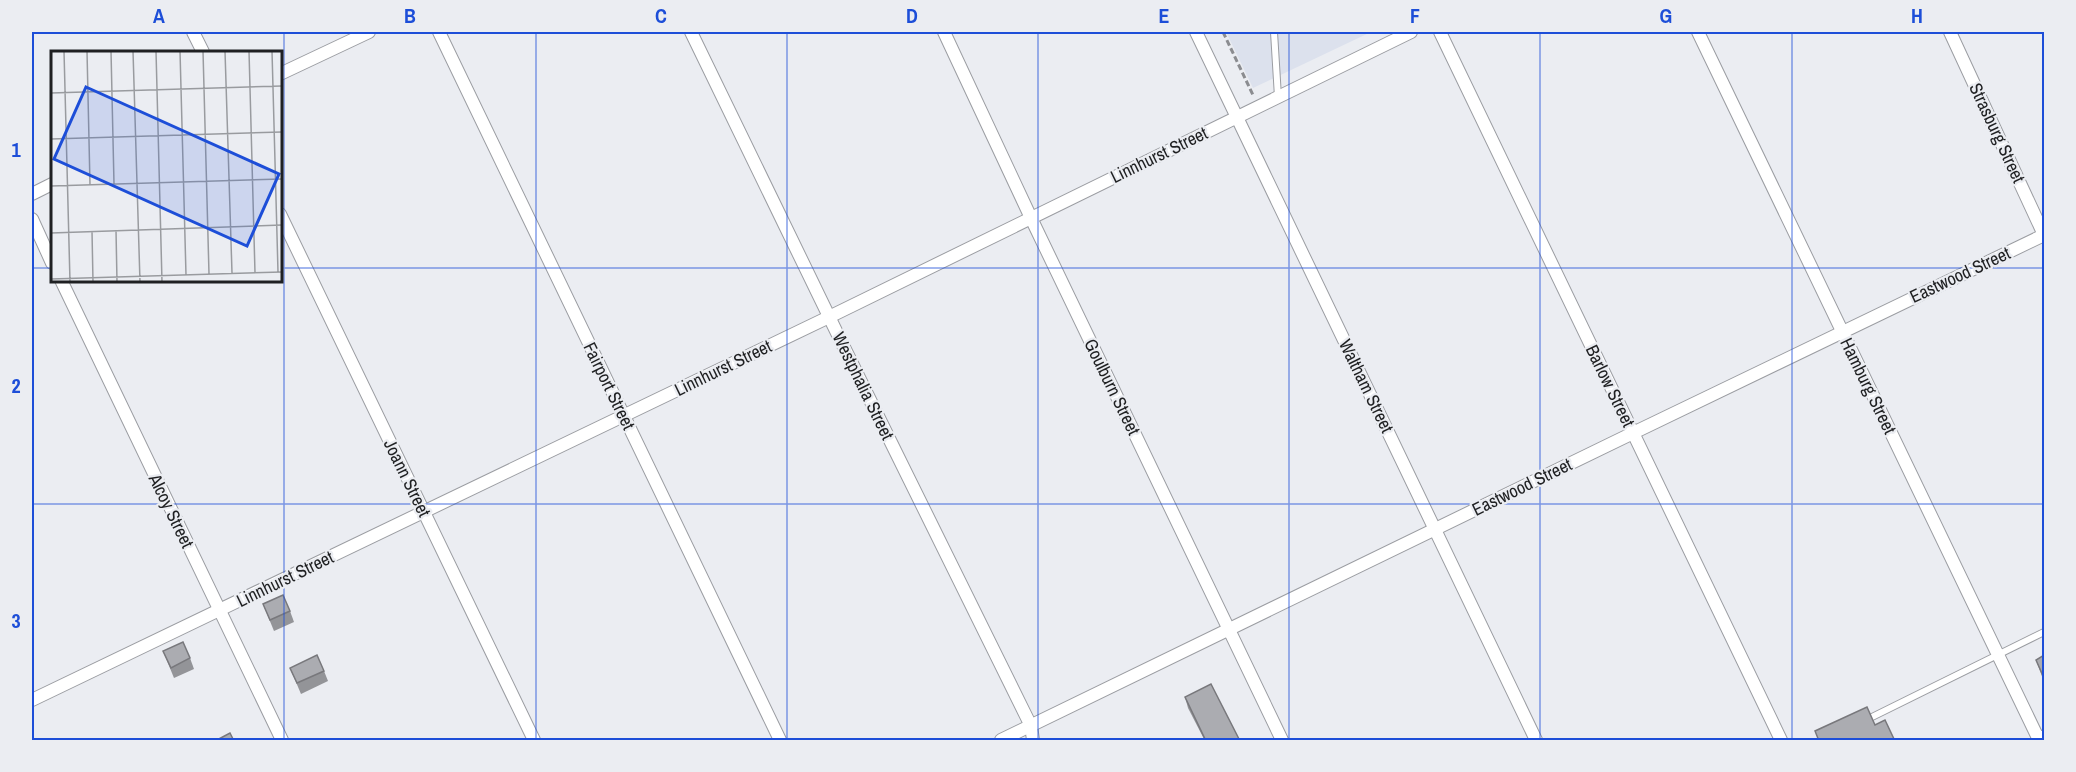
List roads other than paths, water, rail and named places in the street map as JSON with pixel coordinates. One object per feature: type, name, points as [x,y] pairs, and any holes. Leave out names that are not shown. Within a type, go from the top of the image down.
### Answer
[{"type":"street","points":[[193,32],[202,51]]},
{"type":"street","points":[[282,73],[369,32]]},
{"type":"street","name":"Fairport Street","points":[[440,32],[780,741]]},
{"type":"street","name":"Westphalia Street","points":[[691,32],[1031,726],[1033,741]]},
{"type":"street","name":"Goulburn Street","points":[[944,32],[1282,741]]},
{"type":"street","name":"Waltham Street","points":[[1196,32],[1536,741]]},
{"type":"street","name":"Linnhurst Street","points":[[32,700],[829,317],[1411,32]]},
{"type":"street","name":"Barlow Street","points":[[1440,32],[1781,741]]},
{"type":"street","name":"Hamburg Street","points":[[1698,32],[2039,741]]},
{"type":"street","name":"Strasburg Street","points":[[1950,32],[2044,235]]},
{"type":"street","points":[[32,194],[51,184]]},
{"type":"street","name":"Joann Street","points":[[282,218],[534,741]]},
{"type":"street","points":[[32,219],[51,261]]},
{"type":"street","name":"Eastwood Street","points":[[1001,741],[2044,235]]},
{"type":"street","name":"Alcoy Street","points":[[62,282],[282,741]]},
{"type":"street","points":[[2039,741],[2044,738]]},
{"type":"lane","points":[[1274,32],[1278,97]]},
{"type":"lane","points":[[1855,725],[2044,632]]}]
